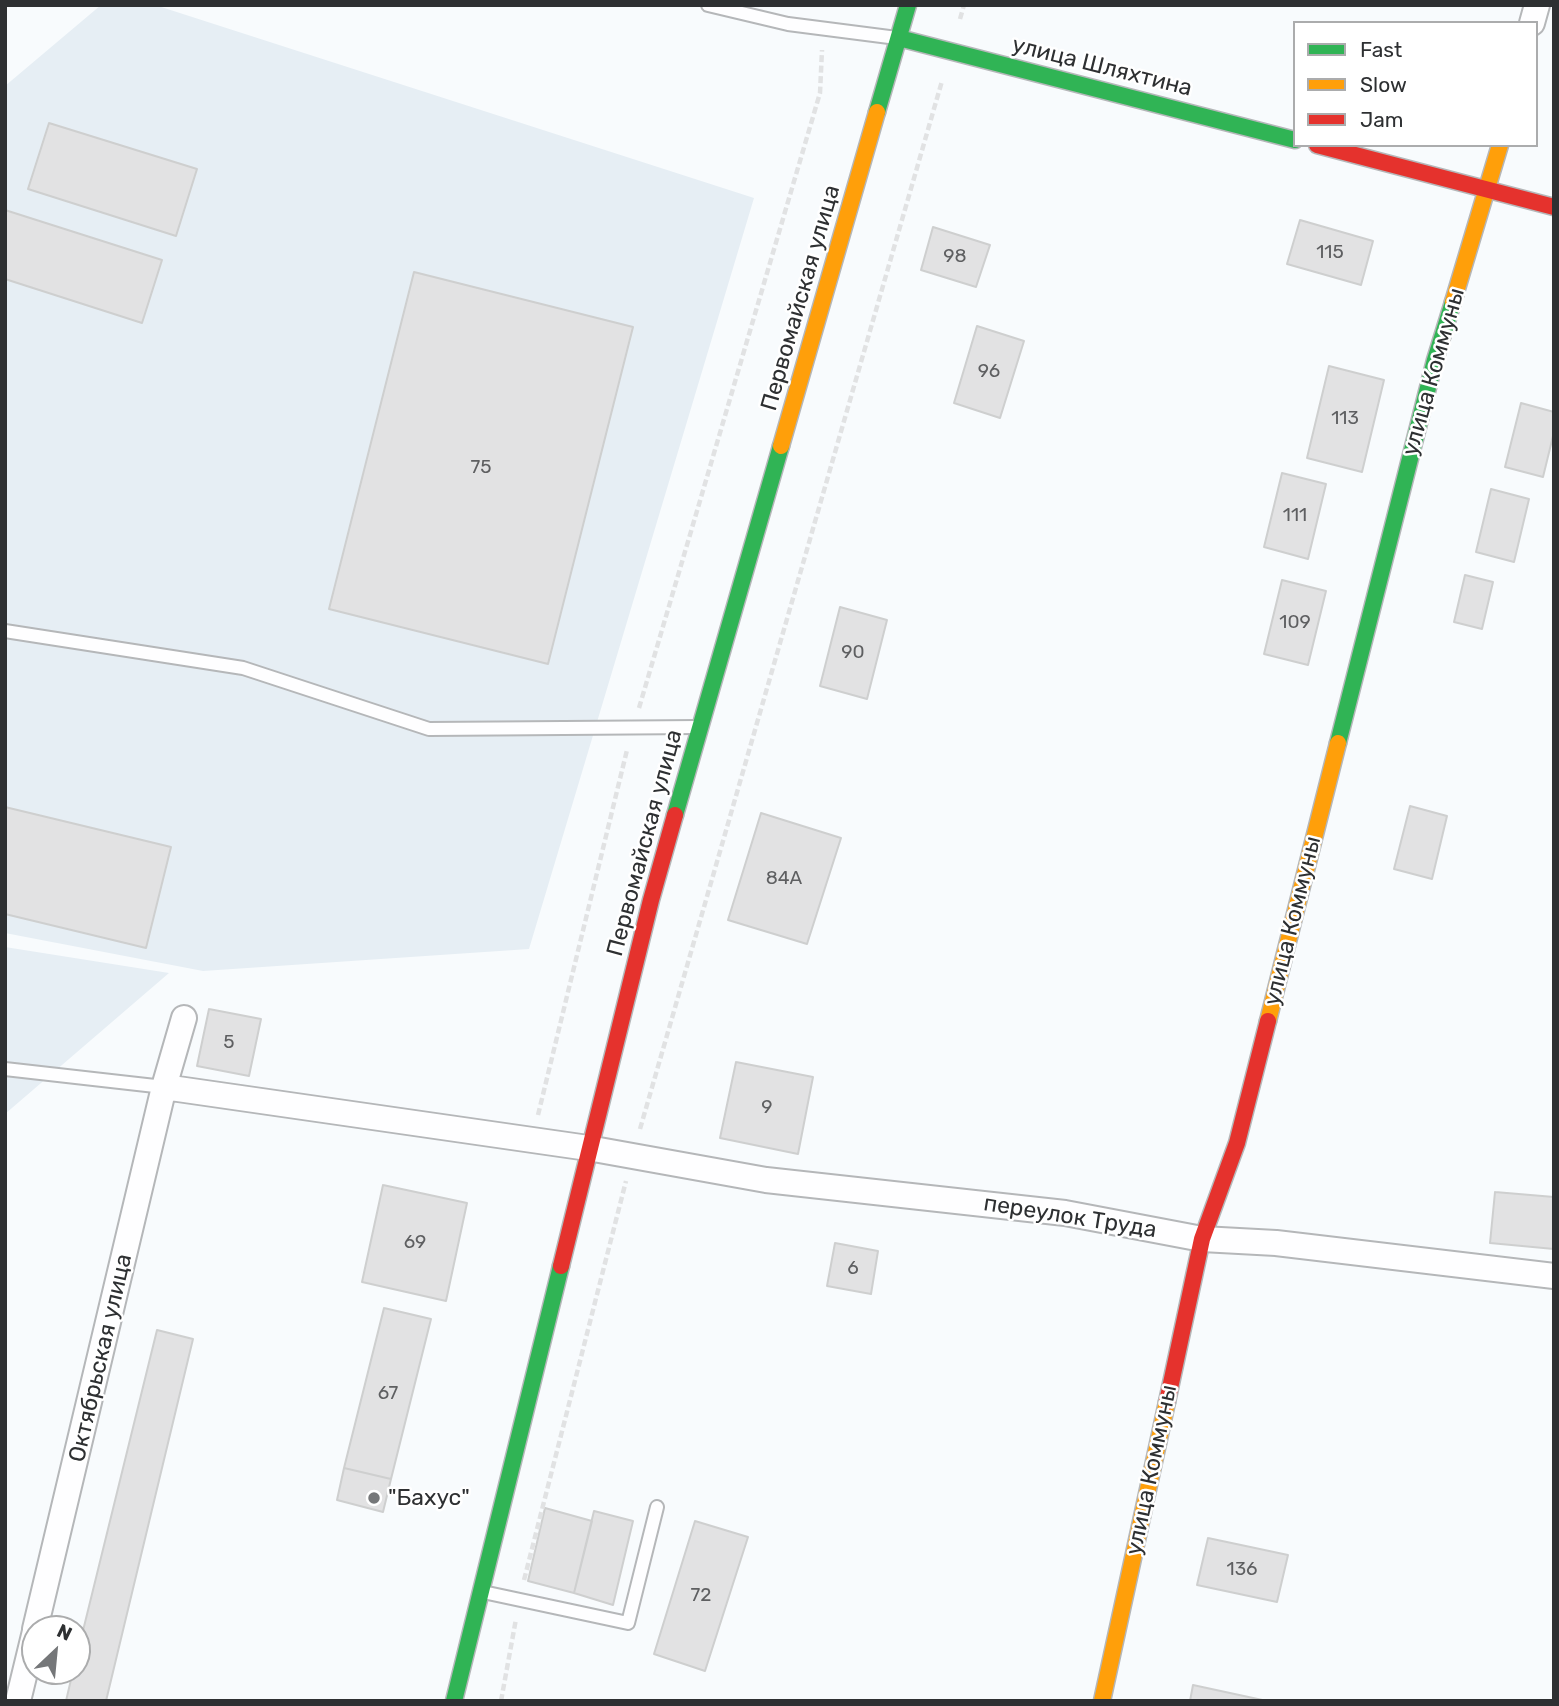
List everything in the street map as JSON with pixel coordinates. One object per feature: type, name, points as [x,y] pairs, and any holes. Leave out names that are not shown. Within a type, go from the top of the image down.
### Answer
[{"type":"main road","name":"Первомайская улица","points":[[454,1701],[651,900],[908,5]]},
{"type":"main road","name":"улица Шляхтина","points":[[899,38],[1293,139]]},
{"type":"main road","points":[[1325,147],[1554,207]]},
{"type":"main road","name":"улица Коммуны","points":[[1102,1701],[1202,1239],[1237,1143],[1435,360],[1499,147]]},
{"type":"street","name":"Октябрьская улица","points":[[39,1615],[164,1087],[184,1018]]},
{"type":"street","name":"переулок Труда","points":[[164,1087],[589,1149],[766,1180],[1065,1213],[1202,1239],[1276,1243],[1554,1276]]},
{"type":"lane","points":[[708,5],[788,24],[899,38]]},
{"type":"lane","points":[[5,631],[243,668],[429,729],[701,727]]},
{"type":"lane","points":[[5,1069],[164,1087]]},
{"type":"lane","points":[[480,1592],[628,1623],[657,1507]]},
{"type":"path","points":[[501,1701],[519,1600],[632,1156],[964,5]]},
{"type":"path","points":[[532,1141],[632,727],[820,93],[823,29]]},
{"type":"shaded area","points":[[101,5],[155,5],[754,198],[529,949],[203,971],[5,933],[5,86]]},
{"type":"shaded area","points":[[5,947],[169,973],[5,1114]]},
{"type":"building","points":[[49,123],[197,169],[176,236],[28,189]]},
{"type":"building","points":[[5,210],[162,260],[142,323],[5,279]]},
{"type":"building","points":[[1300,220],[1373,241],[1361,285],[1287,264]]},
{"type":"building","points":[[933,227],[990,245],[976,287],[921,270]]},
{"type":"building","points":[[414,272],[633,327],[548,664],[329,609]]},
{"type":"building","points":[[977,326],[1024,341],[1000,418],[954,403]]},
{"type":"building","points":[[1329,366],[1384,380],[1362,472],[1307,458]]},
{"type":"building","points":[[1521,403],[1554,412],[1554,432],[1543,477],[1505,467]]},
{"type":"building","points":[[1282,473],[1326,484],[1308,559],[1264,547]]},
{"type":"building","points":[[1491,489],[1529,499],[1514,562],[1476,552]]},
{"type":"building","points":[[1465,575],[1493,582],[1482,629],[1454,622]]},
{"type":"building","points":[[1282,580],[1326,591],[1308,665],[1264,654]]},
{"type":"building","points":[[840,607],[887,620],[867,699],[820,686]]},
{"type":"building","points":[[1410,806],[1447,816],[1432,879],[1394,869]]},
{"type":"building","points":[[5,807],[171,847],[146,948],[5,914]]},
{"type":"building","points":[[761,813],[841,838],[807,944],[728,920]]},
{"type":"building","points":[[209,1009],[261,1019],[249,1076],[197,1066]]},
{"type":"building","points":[[736,1062],[813,1077],[798,1154],[720,1138]]},
{"type":"building","points":[[383,1185],[467,1203],[446,1301],[362,1282]]},
{"type":"building","points":[[1495,1192],[1554,1197],[1554,1249],[1490,1243]]},
{"type":"building","points":[[835,1243],[878,1251],[871,1294],[827,1286]]},
{"type":"building","points":[[384,1308],[431,1319],[391,1479],[344,1468]]},
{"type":"building","points":[[157,1330],[193,1339],[106,1701],[66,1701],[70,1685],[91,1685],[91,1615],[87,1615]]},
{"type":"building","points":[[344,1468],[391,1479],[383,1512],[337,1500]]},
{"type":"building","points":[[545,1508],[592,1521],[574,1593],[528,1581]]},
{"type":"building","points":[[594,1511],[633,1521],[613,1605],[574,1593]]},
{"type":"building","points":[[695,1521],[748,1537],[705,1671],[654,1654]]},
{"type":"building","points":[[1208,1538],[1288,1555],[1277,1602],[1197,1585]]},
{"type":"building","points":[[1193,1685],[1267,1701],[1190,1701]]},
{"type":"traffic: fast","points":[[877,112],[908,5]]},
{"type":"traffic: fast","points":[[899,38],[1293,139]]},
{"type":"traffic: fast","points":[[1338,743],[1435,360],[1453,302]]},
{"type":"traffic: fast","points":[[675,815],[781,446]]},
{"type":"traffic: fast","points":[[454,1701],[561,1266]]},
{"type":"traffic: slow","points":[[781,446],[877,112]]},
{"type":"traffic: slow","points":[[1453,302],[1499,147]]},
{"type":"traffic: slow","points":[[1268,1021],[1338,743]]},
{"type":"traffic: slow","points":[[1102,1701],[1167,1402]]},
{"type":"traffic: jam","points":[[1325,147],[1554,207]]},
{"type":"traffic: jam","points":[[561,1266],[651,900],[675,815]]},
{"type":"traffic: jam","points":[[1167,1402],[1202,1239],[1237,1143],[1268,1021]]},
{"type":"place","name":"\"Бахус\"","points":[[374,1498]]}]
